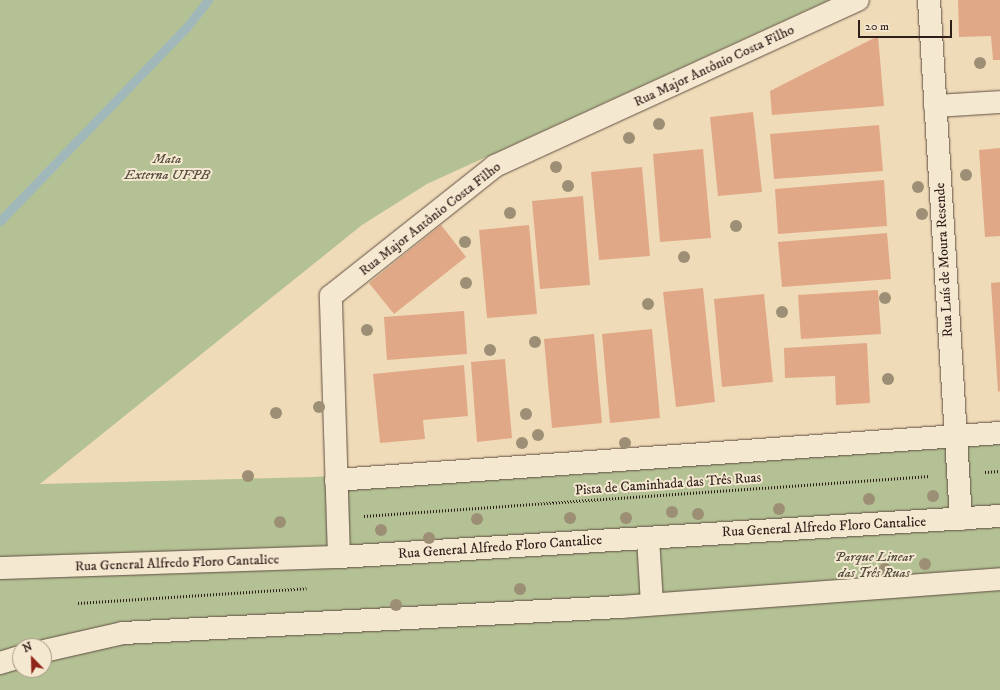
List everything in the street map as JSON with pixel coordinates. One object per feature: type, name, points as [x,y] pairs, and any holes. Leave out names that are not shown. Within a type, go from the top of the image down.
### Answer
[{"type":"street","name":"Rua Major Antônio Costa Filho","points":[[340,557],[336,480],[331,296],[495,166],[858,0]]},
{"type":"street","name":"Rua Luís de Moura Resende","points":[[929,0],[961,519]]},
{"type":"street","points":[[935,106],[1000,102]]},
{"type":"street","points":[[336,480],[1000,434]]},
{"type":"street","name":"Rua General Alfredo Floro Cantalice","points":[[0,568],[340,557],[1000,516]]},
{"type":"street","points":[[648,538],[652,604]]},
{"type":"street","points":[[52,649],[123,633],[652,604],[1000,579]]},
{"type":"street","points":[[0,663],[12,659]]},
{"type":"path","name":"Pista de Caminhada das Três Ruas","points":[[338,518],[1000,471]]},
{"type":"green space","points":[[0,0],[829,0],[427,184],[362,225],[40,484],[314,477],[1000,431],[1000,690],[0,690]]},
{"type":"building","points":[[958,0],[1000,0],[1000,60],[993,60],[991,36],[959,37]]},
{"type":"building","points":[[878,36],[884,106],[772,115],[770,91]]},
{"type":"building","points":[[753,112],[762,192],[718,196],[710,117]]},
{"type":"building","points":[[879,125],[883,171],[774,179],[770,134]]},
{"type":"building","points":[[1000,148],[1000,236],[985,237],[979,150]]},
{"type":"building","points":[[703,149],[711,238],[660,242],[653,154]]},
{"type":"building","points":[[642,167],[650,256],[599,260],[591,172]]},
{"type":"building","points":[[884,180],[887,226],[778,234],[775,189]]},
{"type":"building","points":[[583,196],[590,285],[540,289],[532,201]]},
{"type":"building","points":[[441,225],[466,257],[394,314],[369,283]]},
{"type":"building","points":[[529,225],[537,314],[487,318],[479,230]]},
{"type":"building","points":[[887,233],[891,279],[782,287],[778,242]]},
{"type":"building","points":[[1000,282],[1000,391],[998,392],[991,283]]},
{"type":"building","points":[[703,288],[715,402],[676,407],[663,292]]},
{"type":"building","points":[[878,290],[881,334],[801,339],[798,295]]},
{"type":"building","points":[[764,294],[773,382],[722,387],[714,299]]},
{"type":"building","points":[[464,311],[467,354],[387,360],[384,317]]},
{"type":"building","points":[[652,329],[660,418],[610,423],[602,334]]},
{"type":"building","points":[[594,334],[602,423],[552,428],[544,339]]},
{"type":"building","points":[[867,343],[870,403],[836,405],[835,376],[785,378],[784,348]]},
{"type":"building","points":[[505,359],[512,438],[477,442],[471,362]]},
{"type":"building","points":[[464,365],[468,416],[423,420],[425,439],[380,443],[373,374]]},
{"type":"waterway","points":[[0,221],[186,28],[208,0]]},
{"type":"park label","name":"Mata Externa UFPB","points":[[167,168]]},
{"type":"park label","name":"Parque Linear das Três Ruas","points":[[874,566]]}]
